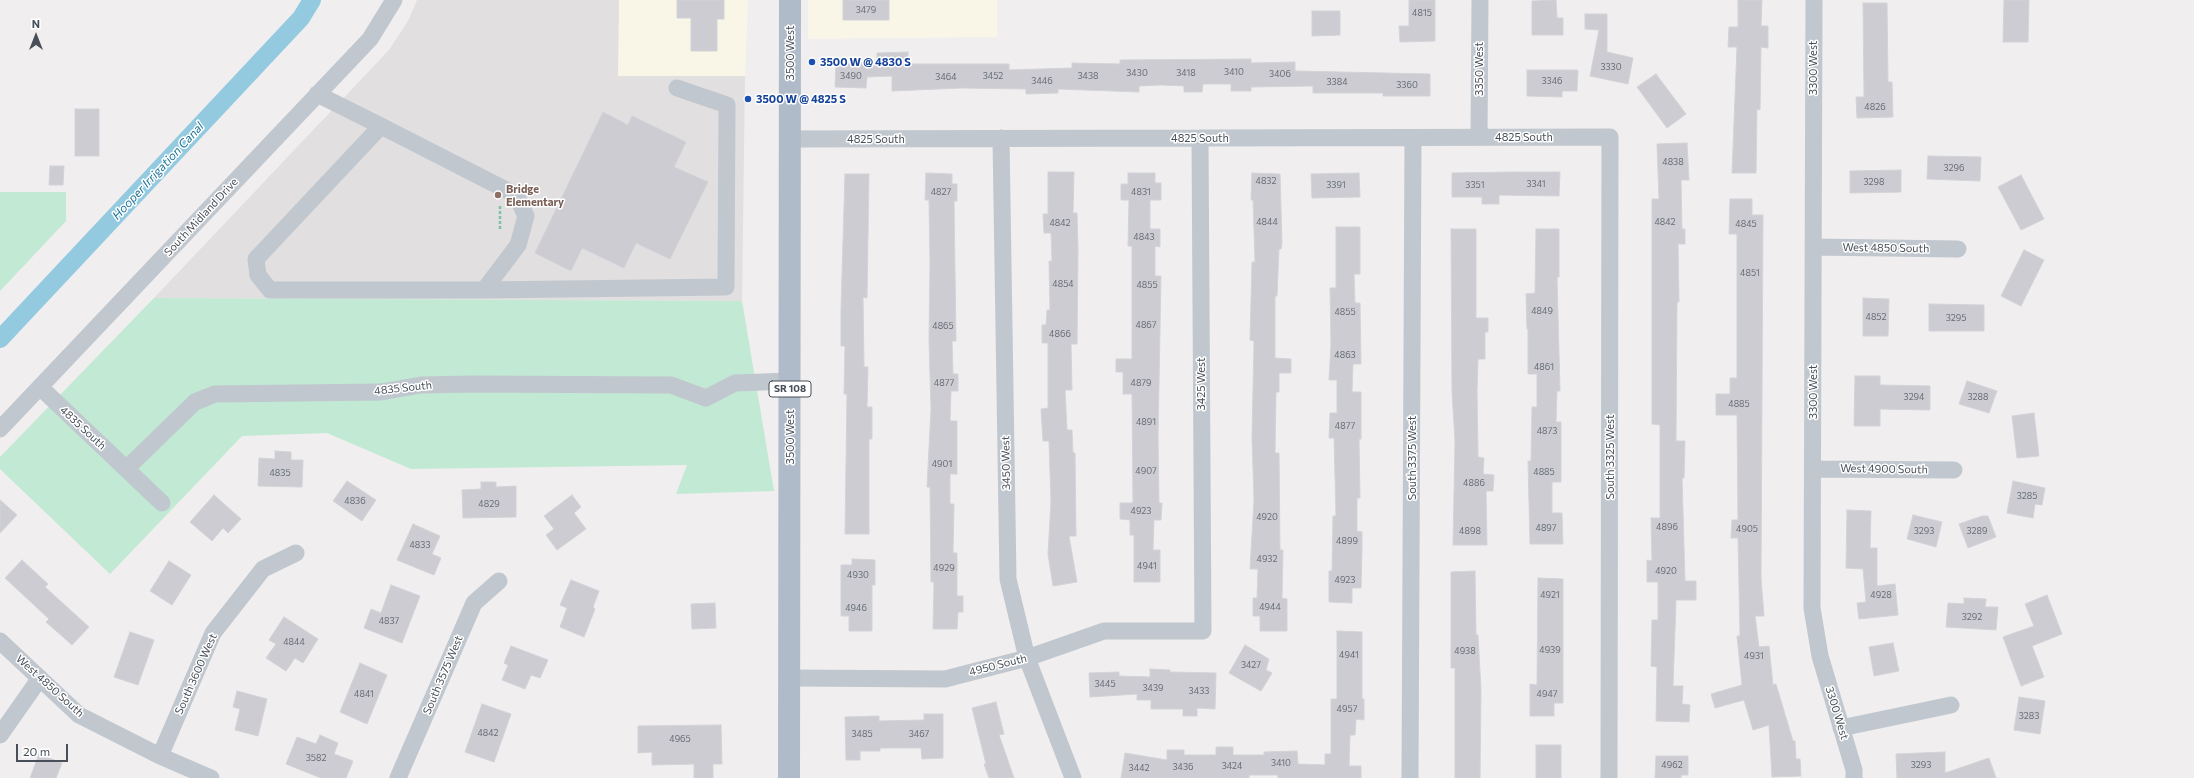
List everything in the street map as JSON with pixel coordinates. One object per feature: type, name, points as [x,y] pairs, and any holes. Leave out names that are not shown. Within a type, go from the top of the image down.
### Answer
[{"type":"main road","name":"3500 West","points":[[789,778],[790,0]]},
{"type":"street","name":"South Midland Drive","points":[[0,429],[370,39],[394,0]]},
{"type":"street","name":"3350 West","points":[[1479,137],[1480,0]]},
{"type":"street","name":"3300 West","points":[[1814,0],[1812,608],[1820,656],[1854,770],[1854,778]]},
{"type":"street","points":[[381,126],[256,259],[258,275],[270,290],[484,290],[726,287],[727,105],[678,88]]},
{"type":"street","points":[[317,94],[516,195],[526,216],[518,245],[484,290]]},
{"type":"street","name":"4825 South","points":[[790,139],[1610,137]]},
{"type":"street","name":"South 3325 West","points":[[1609,778],[1610,137]]},
{"type":"street","name":"3450 West","points":[[1001,138],[1008,579],[1027,658],[1073,778]]},
{"type":"street","name":"3425 West","points":[[1200,138],[1203,630]]},
{"type":"street","name":"South 3375 West","points":[[1410,778],[1413,138]]},
{"type":"street","name":"West 4850 South","points":[[1813,247],[1958,249]]},
{"type":"street","name":"4835 South","points":[[126,468],[195,402],[215,394],[381,392],[421,385],[671,385],[706,398],[734,383],[790,381]]},
{"type":"street","name":"4835 South","points":[[40,387],[162,502]]},
{"type":"street","name":"West 4900 South","points":[[1813,468],[1954,470]]},
{"type":"street","name":"South 3600 West","points":[[160,756],[213,632],[263,569],[296,553]]},
{"type":"street","name":"South 3575 West","points":[[398,778],[474,603],[500,581]]},
{"type":"street","name":"4950 South","points":[[789,678],[945,679],[1027,658],[1104,630],[1203,630]]},
{"type":"street","name":"West 4850 South","points":[[0,641],[80,715],[160,756],[211,778]]},
{"type":"street","points":[[0,735],[40,678]]},
{"type":"street","points":[[1841,728],[1951,705]]},
{"type":"path","points":[[500,187],[500,230]]},
{"type":"shaded area","name":"Bridge Elementary","points":[[417,0],[619,0],[618,76],[745,76],[742,301],[154,298],[389,50],[408,21]]},
{"type":"shaded area","points":[[619,0],[748,0],[745,76],[618,76]]},
{"type":"shaded area","points":[[808,0],[997,0],[997,37],[808,39]]},
{"type":"green space","points":[[0,192],[66,192],[66,221],[0,291]]},
{"type":"green space","points":[[154,298],[742,301],[774,491],[676,494],[687,465],[411,469],[327,433],[242,436],[110,574],[0,469],[0,457]]},
{"type":"building","points":[[677,0],[724,0],[724,19],[717,19],[717,51],[691,51],[691,18],[677,18]]},
{"type":"building","points":[[843,0],[889,0],[889,20],[843,20]]},
{"type":"building","points":[[1409,0],[1435,0],[1435,41],[1400,42],[1399,26],[1409,26]]},
{"type":"building","points":[[1556,0],[1557,18],[1563,18],[1563,35],[1532,35],[1532,1]]},
{"type":"building","points":[[1738,0],[1762,0],[1761,26],[1768,26],[1768,48],[1761,47],[1760,110],[1757,109],[1756,173],[1732,173],[1737,47],[1728,47],[1729,27],[1738,27]]},
{"type":"building","points":[[2004,0],[2029,0],[2028,42],[2003,42]]},
{"type":"building","points":[[1863,3],[1887,3],[1888,82],[1892,82],[1893,117],[1857,118],[1856,97],[1864,97]]},
{"type":"building","points":[[1312,11],[1340,11],[1340,35],[1312,36]]},
{"type":"building","points":[[1585,14],[1607,14],[1607,52],[1633,58],[1628,84],[1590,76],[1599,30],[1585,29]]},
{"type":"building","points":[[908,52],[908,64],[1009,64],[1009,70],[1072,68],[1072,63],[1120,64],[1120,60],[1251,59],[1251,63],[1295,62],[1295,71],[1430,74],[1430,96],[1383,96],[1383,93],[1313,93],[1313,86],[1251,87],[1251,91],[1231,91],[1231,84],[1203,84],[1202,92],[1184,92],[1184,86],[1161,85],[1139,86],[1139,92],[1058,89],[1058,93],[1026,94],[1026,89],[962,88],[892,91],[892,76],[867,77],[866,88],[835,87],[836,63],[877,64],[877,53]]},
{"type":"building","points":[[1527,70],[1578,70],[1577,91],[1562,91],[1562,97],[1527,96]]},
{"type":"building","points":[[1656,74],[1686,114],[1667,128],[1637,87]]},
{"type":"building","points":[[75,109],[99,109],[99,156],[75,156]]},
{"type":"building","name":"Bridge Elementary","points":[[603,112],[628,125],[632,116],[686,142],[674,167],[708,182],[670,259],[636,243],[624,268],[582,248],[571,271],[535,253]]},
{"type":"building","points":[[1687,143],[1689,180],[1681,180],[1682,229],[1685,229],[1685,244],[1678,244],[1679,302],[1677,302],[1676,441],[1685,441],[1684,478],[1682,478],[1685,581],[1696,581],[1696,600],[1676,600],[1673,686],[1683,686],[1682,704],[1690,705],[1689,722],[1656,721],[1657,667],[1651,666],[1652,620],[1658,620],[1658,582],[1647,582],[1647,560],[1652,561],[1651,518],[1660,518],[1660,425],[1652,424],[1652,199],[1659,199],[1657,144]]},
{"type":"building","points":[[1928,156],[1981,157],[1980,181],[1927,179]]},
{"type":"building","points":[[50,166],[64,166],[63,185],[49,185]]},
{"type":"building","points":[[1901,170],[1901,192],[1850,193],[1850,171]]},
{"type":"building","points":[[1048,172],[1074,172],[1073,213],[1077,213],[1078,249],[1077,344],[1071,344],[1072,390],[1065,390],[1067,430],[1072,430],[1073,453],[1075,453],[1076,536],[1069,536],[1077,582],[1053,586],[1048,554],[1051,502],[1049,441],[1043,441],[1041,409],[1048,408],[1048,343],[1042,343],[1042,325],[1046,325],[1047,310],[1050,310],[1049,261],[1052,261],[1051,233],[1044,233],[1043,214],[1048,214]]},
{"type":"building","points":[[1560,172],[1559,196],[1499,195],[1499,204],[1482,204],[1482,197],[1452,197],[1452,173]]},
{"type":"building","points":[[926,173],[952,174],[952,184],[957,184],[957,201],[954,201],[956,341],[952,341],[953,374],[958,374],[958,391],[951,391],[950,421],[957,421],[957,474],[950,474],[950,504],[954,504],[953,553],[957,553],[957,596],[963,596],[963,612],[958,612],[957,629],[933,629],[934,582],[931,582],[930,487],[927,487],[931,409],[929,341],[929,200],[925,200]]},
{"type":"building","points":[[1128,173],[1155,173],[1155,183],[1161,183],[1161,200],[1150,200],[1150,229],[1160,229],[1160,247],[1155,246],[1155,276],[1161,276],[1158,437],[1159,503],[1162,503],[1161,520],[1154,520],[1153,550],[1160,550],[1160,582],[1134,582],[1134,535],[1130,535],[1130,520],[1120,519],[1120,503],[1133,503],[1132,394],[1123,394],[1123,372],[1116,372],[1116,359],[1132,359],[1132,246],[1128,246],[1129,200],[1121,200],[1121,184],[1128,184]]},
{"type":"building","points":[[1252,173],[1280,174],[1282,243],[1281,249],[1279,249],[1277,296],[1275,296],[1275,358],[1291,359],[1291,373],[1279,373],[1279,392],[1276,392],[1275,453],[1279,453],[1280,550],[1283,550],[1282,598],[1287,599],[1287,631],[1260,631],[1260,616],[1253,616],[1253,598],[1257,598],[1258,569],[1250,569],[1254,500],[1252,437],[1254,341],[1250,340],[1252,262],[1255,262],[1253,200],[1251,200]]},
{"type":"building","points":[[1359,173],[1360,197],[1312,198],[1311,174]]},
{"type":"building","points":[[845,174],[869,174],[867,298],[863,297],[864,367],[868,367],[867,407],[872,407],[872,439],[869,439],[869,534],[845,534],[847,394],[844,394],[845,346],[841,346],[841,309]]},
{"type":"building","points":[[2021,175],[2044,219],[2021,230],[1998,187]]},
{"type":"building","points":[[1730,199],[1752,199],[1752,215],[1763,215],[1761,578],[1764,616],[1755,616],[1759,647],[1769,646],[1773,685],[1776,684],[1793,741],[1795,741],[1796,759],[1800,759],[1801,776],[1772,777],[1769,725],[1753,730],[1744,700],[1715,708],[1711,694],[1742,685],[1737,636],[1740,636],[1738,538],[1731,538],[1732,520],[1738,520],[1737,415],[1716,415],[1716,394],[1730,394],[1730,378],[1737,378],[1737,234],[1729,234]]},
{"type":"building","points":[[1336,227],[1360,227],[1360,274],[1354,274],[1355,303],[1360,303],[1361,364],[1353,364],[1352,392],[1361,392],[1361,439],[1359,439],[1360,498],[1357,498],[1357,531],[1362,532],[1362,551],[1361,588],[1352,588],[1352,603],[1329,602],[1329,571],[1332,571],[1333,516],[1336,516],[1334,438],[1329,438],[1330,413],[1337,413],[1337,380],[1329,380],[1331,344],[1330,288],[1336,288]]},
{"type":"building","points":[[1451,229],[1476,229],[1476,318],[1488,318],[1488,332],[1485,332],[1485,359],[1478,359],[1477,391],[1478,457],[1484,458],[1483,474],[1494,475],[1493,491],[1486,491],[1487,545],[1453,545],[1455,441],[1452,392]]},
{"type":"building","points":[[1536,229],[1559,229],[1559,277],[1557,277],[1560,391],[1557,391],[1556,422],[1561,422],[1561,482],[1552,482],[1552,513],[1562,513],[1563,544],[1530,544],[1528,461],[1531,461],[1532,407],[1537,407],[1537,374],[1528,374],[1526,294],[1535,293]]},
{"type":"building","points":[[2024,250],[2044,260],[2021,306],[2001,296]]},
{"type":"building","points":[[1863,298],[1889,299],[1888,336],[1863,336]]},
{"type":"building","points":[[1929,304],[1984,305],[1984,331],[1929,331]]},
{"type":"building","points":[[1855,376],[1880,376],[1880,385],[1930,386],[1930,410],[1880,409],[1880,426],[1854,426]]},
{"type":"building","points":[[1967,381],[1997,391],[1989,413],[1959,404]]},
{"type":"building","points":[[2034,413],[2039,456],[2017,458],[2012,416]]},
{"type":"building","points":[[275,451],[291,452],[291,460],[303,460],[302,487],[258,486],[259,458],[275,459]]},
{"type":"building","points":[[347,481],[376,500],[362,521],[333,501]]},
{"type":"building","points":[[2013,481],[2045,488],[2042,505],[2035,504],[2033,518],[2007,513]]},
{"type":"building","points":[[481,482],[496,482],[496,487],[516,486],[516,517],[463,518],[462,490],[481,489]]},
{"type":"building","points":[[214,495],[241,519],[228,533],[223,528],[212,541],[190,522]]},
{"type":"building","points":[[572,495],[581,507],[574,513],[586,529],[557,550],[546,535],[554,529],[544,516]]},
{"type":"building","points":[[0,500],[17,515],[0,533]]},
{"type":"building","points":[[1847,510],[1871,511],[1870,548],[1877,548],[1877,586],[1895,584],[1898,615],[1859,619],[1857,603],[1866,602],[1863,569],[1846,568]]},
{"type":"building","points":[[1913,515],[1942,522],[1936,547],[1907,539]]},
{"type":"building","points":[[1982,516],[1988,516],[1996,537],[1968,548],[1959,524]]},
{"type":"building","points":[[413,524],[440,536],[432,554],[441,558],[434,575],[397,560]]},
{"type":"building","points":[[852,559],[875,560],[875,585],[872,585],[872,631],[849,631],[849,616],[841,616],[841,565],[852,565]]},
{"type":"building","points":[[22,560],[48,584],[45,587],[89,627],[72,645],[46,622],[49,619],[5,578]]},
{"type":"building","points":[[169,561],[191,575],[172,605],[150,591]]},
{"type":"building","points":[[1475,571],[1476,635],[1478,635],[1481,690],[1480,778],[1455,778],[1455,668],[1451,668],[1451,572]]},
{"type":"building","points":[[1538,578],[1563,579],[1563,703],[1554,703],[1554,716],[1530,716],[1530,684],[1537,685]]},
{"type":"building","points":[[571,580],[599,591],[593,607],[595,609],[584,637],[560,627],[567,608],[560,605]]},
{"type":"building","points":[[391,585],[420,596],[402,643],[364,628],[371,609],[381,613]]},
{"type":"building","points":[[2047,595],[2062,634],[2032,646],[2044,677],[2021,686],[2003,637],[2034,626],[2025,604]]},
{"type":"building","points":[[1964,598],[1986,599],[1985,607],[1998,607],[1996,630],[1946,627],[1948,603],[1964,604]]},
{"type":"building","points":[[715,603],[716,628],[692,629],[691,604]]},
{"type":"building","points":[[284,617],[318,639],[303,663],[295,658],[286,671],[266,658],[276,644],[269,640]]},
{"type":"building","points":[[1337,631],[1362,632],[1362,699],[1364,699],[1364,720],[1356,719],[1355,735],[1350,735],[1349,766],[1361,766],[1361,778],[1278,778],[1278,775],[1249,775],[1249,778],[1121,778],[1125,753],[1167,760],[1167,750],[1184,750],[1184,755],[1216,755],[1216,747],[1233,747],[1233,755],[1264,755],[1264,752],[1297,751],[1298,764],[1325,765],[1325,754],[1331,754],[1331,699],[1337,699]]},
{"type":"building","points":[[130,632],[154,640],[138,685],[114,677]]},
{"type":"building","points":[[1893,643],[1899,671],[1874,676],[1869,647]]},
{"type":"building","points":[[1245,645],[1269,659],[1266,670],[1272,673],[1261,691],[1229,673]]},
{"type":"building","points":[[511,646],[548,660],[540,678],[531,675],[525,689],[502,680],[508,665],[504,663]]},
{"type":"building","points":[[360,663],[387,675],[367,724],[340,712]]},
{"type":"building","points":[[1150,669],[1170,670],[1170,672],[1216,673],[1215,709],[1197,708],[1197,716],[1183,716],[1183,709],[1151,709],[1151,700],[1137,700],[1137,694],[1090,697],[1089,673],[1119,672],[1119,676],[1150,677]]},
{"type":"building","points":[[237,691],[267,699],[258,736],[235,730],[240,709],[233,707]]},
{"type":"building","points":[[2019,697],[2045,701],[2040,734],[2014,730]]},
{"type":"building","points":[[996,702],[1004,734],[999,735],[1014,778],[989,778],[984,764],[986,764],[972,708]]},
{"type":"building","points":[[482,704],[511,714],[494,762],[465,752]]},
{"type":"building","points":[[924,714],[943,714],[943,758],[922,759],[921,748],[880,748],[880,751],[860,751],[860,760],[846,760],[845,717],[879,716],[879,721],[924,720]]},
{"type":"building","points":[[721,725],[722,764],[713,764],[713,778],[694,778],[694,764],[652,765],[652,752],[638,753],[638,726]]},
{"type":"building","points":[[320,735],[338,743],[334,754],[353,761],[346,778],[321,778],[286,764],[297,737],[316,744]]},
{"type":"building","points":[[1536,745],[1561,745],[1561,778],[1536,778]]},
{"type":"building","points":[[1945,752],[1945,773],[1989,758],[1996,778],[1897,778],[1896,754]]},
{"type":"building","points":[[39,754],[62,763],[56,778],[30,778]]},
{"type":"building","points":[[1656,756],[1688,756],[1688,775],[1681,775],[1681,778],[1655,778]]},
{"type":"waterway","name":"Hooper Irrigation Canal","points":[[0,339],[301,18],[312,0]]},
{"type":"place","name":"3500 W @ 4830 S","points":[[812,62]]},
{"type":"place","name":"3500 W @ 4825 S","points":[[748,99]]},
{"type":"place","name":"Bridge Elementary","points":[[498,195]]}]
